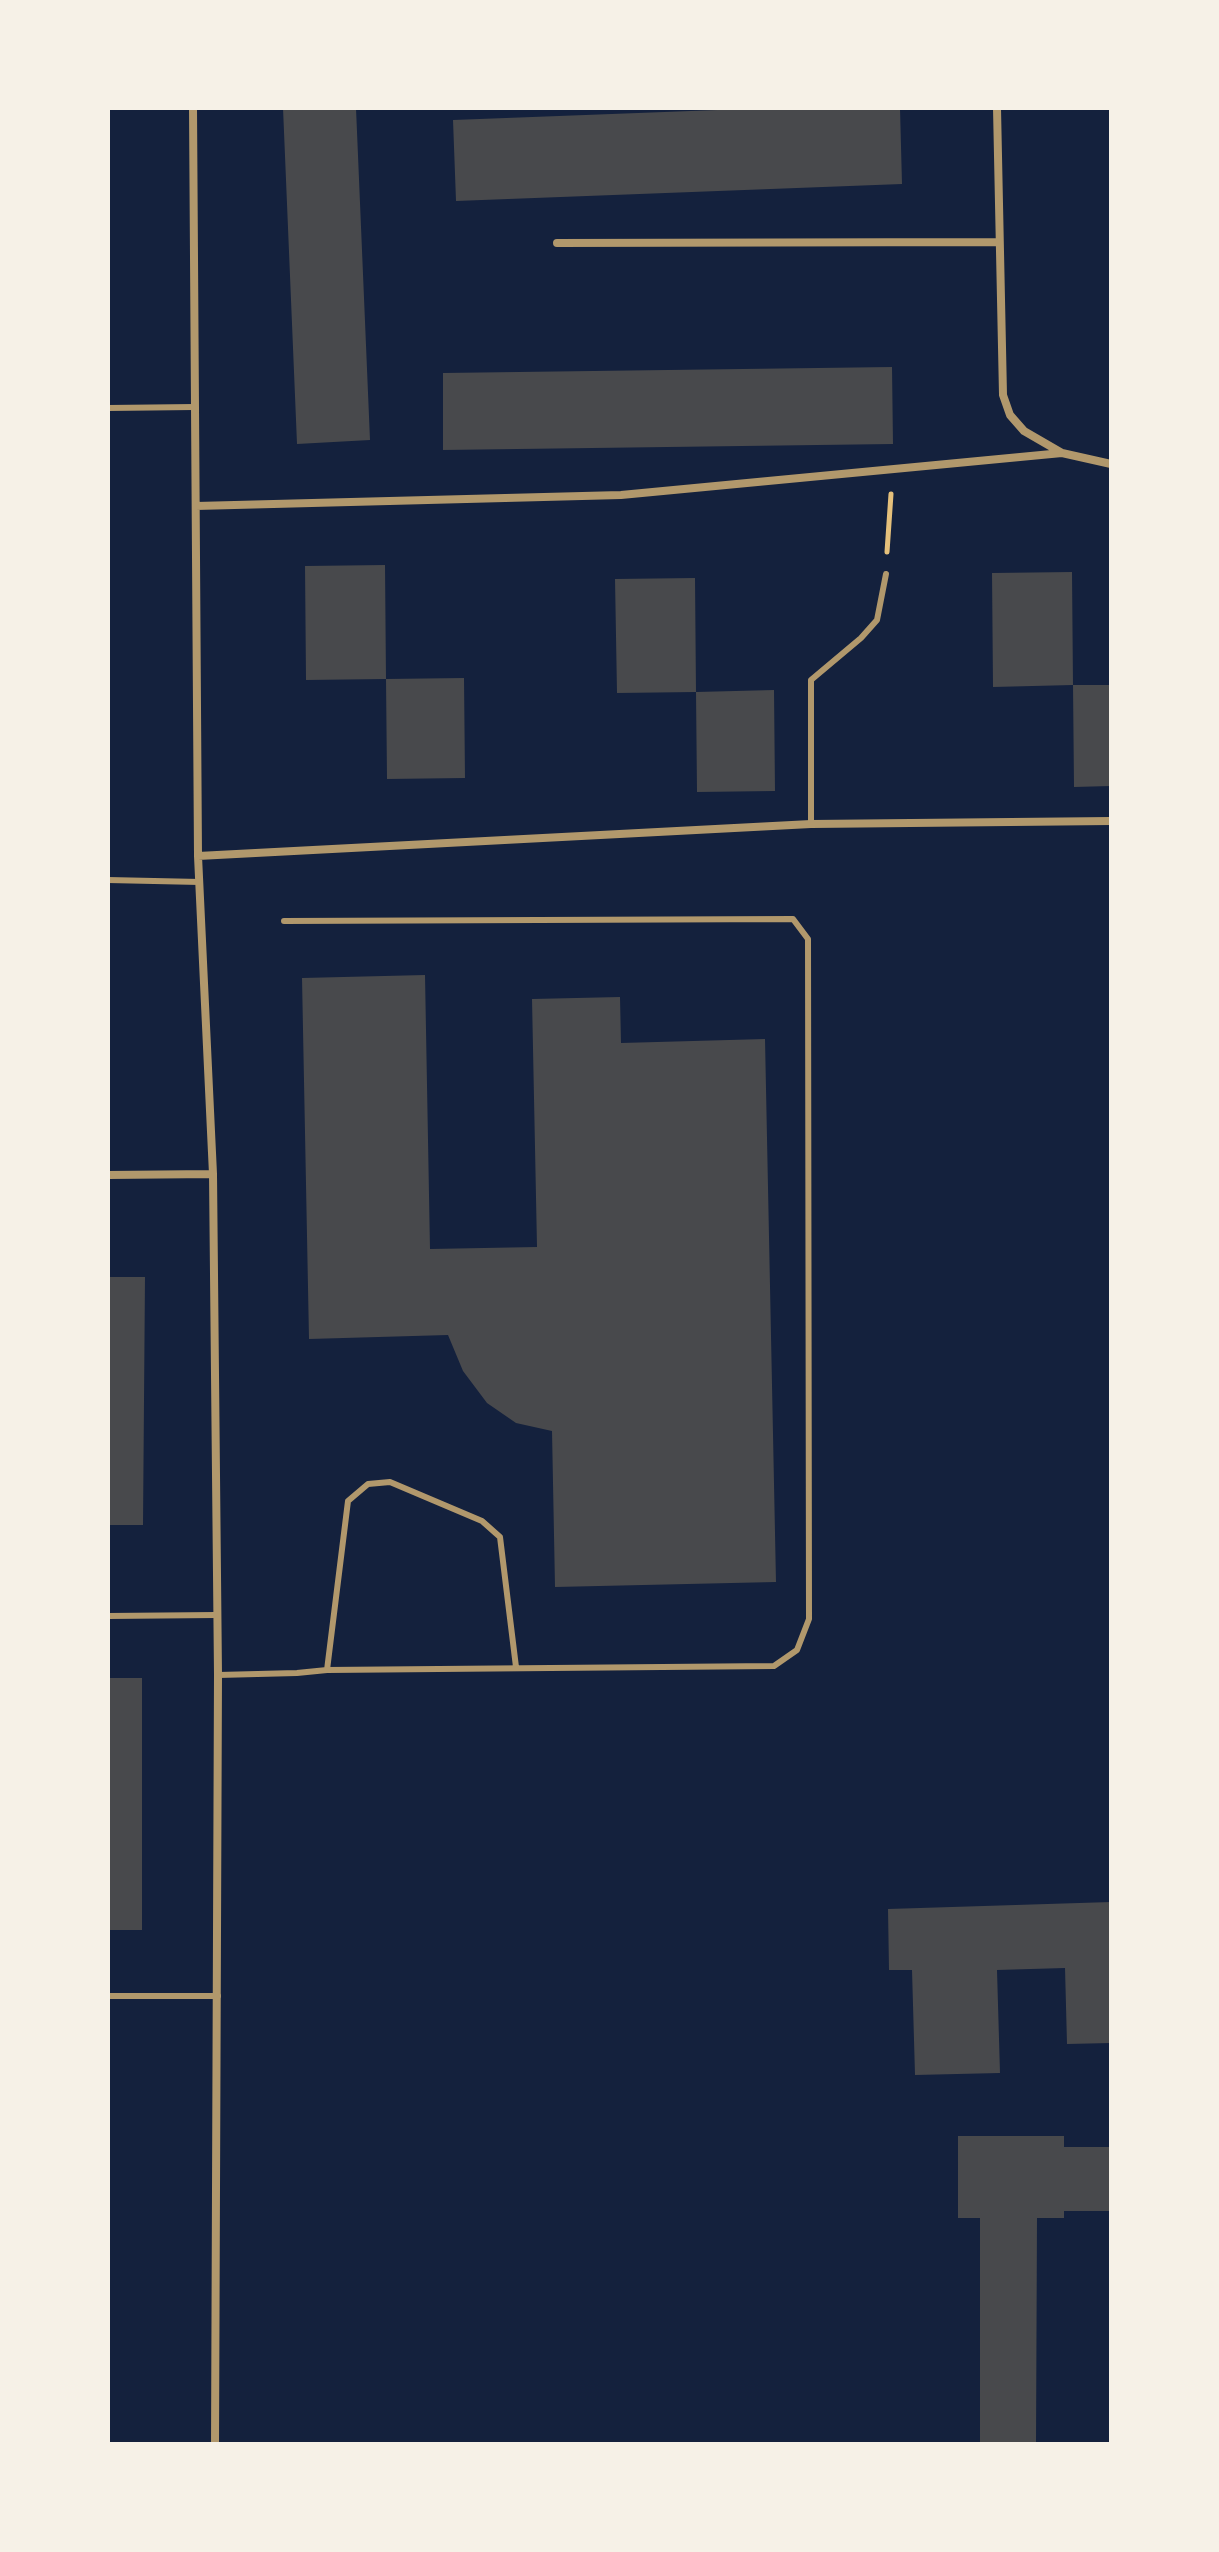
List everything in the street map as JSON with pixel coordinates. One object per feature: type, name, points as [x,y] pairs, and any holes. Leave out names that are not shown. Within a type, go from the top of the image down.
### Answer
[{"type":"street","points":[[193,108],[198,856],[213,1174],[218,1675],[215,2444]]},
{"type":"street","points":[[997,108],[1003,395],[1010,415],[1024,431],[1062,453],[1111,464]]},
{"type":"street","points":[[557,243],[998,242]]},
{"type":"street","points":[[196,506],[621,495],[1062,453]]},
{"type":"street","points":[[198,856],[811,824],[1111,821]]},
{"type":"street","points":[[108,1175],[213,1174]]},
{"type":"lane","points":[[108,408],[194,407]]},
{"type":"lane","points":[[811,824],[811,680],[861,638],[877,620],[886,574]]},
{"type":"lane","points":[[108,880],[200,882]]},
{"type":"lane","points":[[218,1675],[327,1670],[774,1666],[797,1650],[809,1619],[808,939],[793,919],[284,921]]},
{"type":"lane","points":[[327,1670],[348,1501],[368,1484],[390,1482],[482,1521],[500,1537],[516,1667]]},
{"type":"lane","points":[[108,1616],[216,1615]]},
{"type":"lane","points":[[108,1996],[218,1996]]},
{"type":"path","points":[[886,574],[893,469]]},
{"type":"building","points":[[283,108],[356,108],[370,440],[297,444]]},
{"type":"building","points":[[770,108],[900,108],[902,184],[456,201],[453,120]]},
{"type":"building","points":[[892,367],[893,444],[443,450],[443,373]]},
{"type":"building","points":[[385,565],[386,679],[306,680],[305,566]]},
{"type":"building","points":[[1072,572],[1073,685],[993,687],[992,573]]},
{"type":"building","points":[[695,578],[696,692],[617,693],[615,579]]},
{"type":"building","points":[[464,678],[465,778],[387,779],[386,679]]},
{"type":"building","points":[[1073,685],[1111,685],[1111,786],[1074,787]]},
{"type":"building","points":[[774,690],[775,791],[697,792],[696,692]]},
{"type":"building","points":[[425,975],[430,1249],[537,1247],[532,999],[620,997],[621,1043],[765,1039],[776,1582],[555,1587],[552,1431],[516,1423],[487,1403],[463,1371],[448,1335],[309,1339],[302,978]]},
{"type":"building","points":[[108,1277],[145,1277],[143,1525],[108,1525]]},
{"type":"building","points":[[108,1678],[142,1678],[142,1930],[108,1930]]},
{"type":"building","points":[[1111,1902],[1111,2043],[1067,2044],[1065,1968],[997,1970],[1000,2073],[915,2075],[912,1970],[889,1970],[888,1909]]},
{"type":"building","points":[[958,2136],[1064,2136],[1064,2147],[1111,2147],[1111,2211],[1064,2211],[1064,2218],[1037,2218],[1036,2444],[980,2444],[980,2218],[958,2218]]}]
